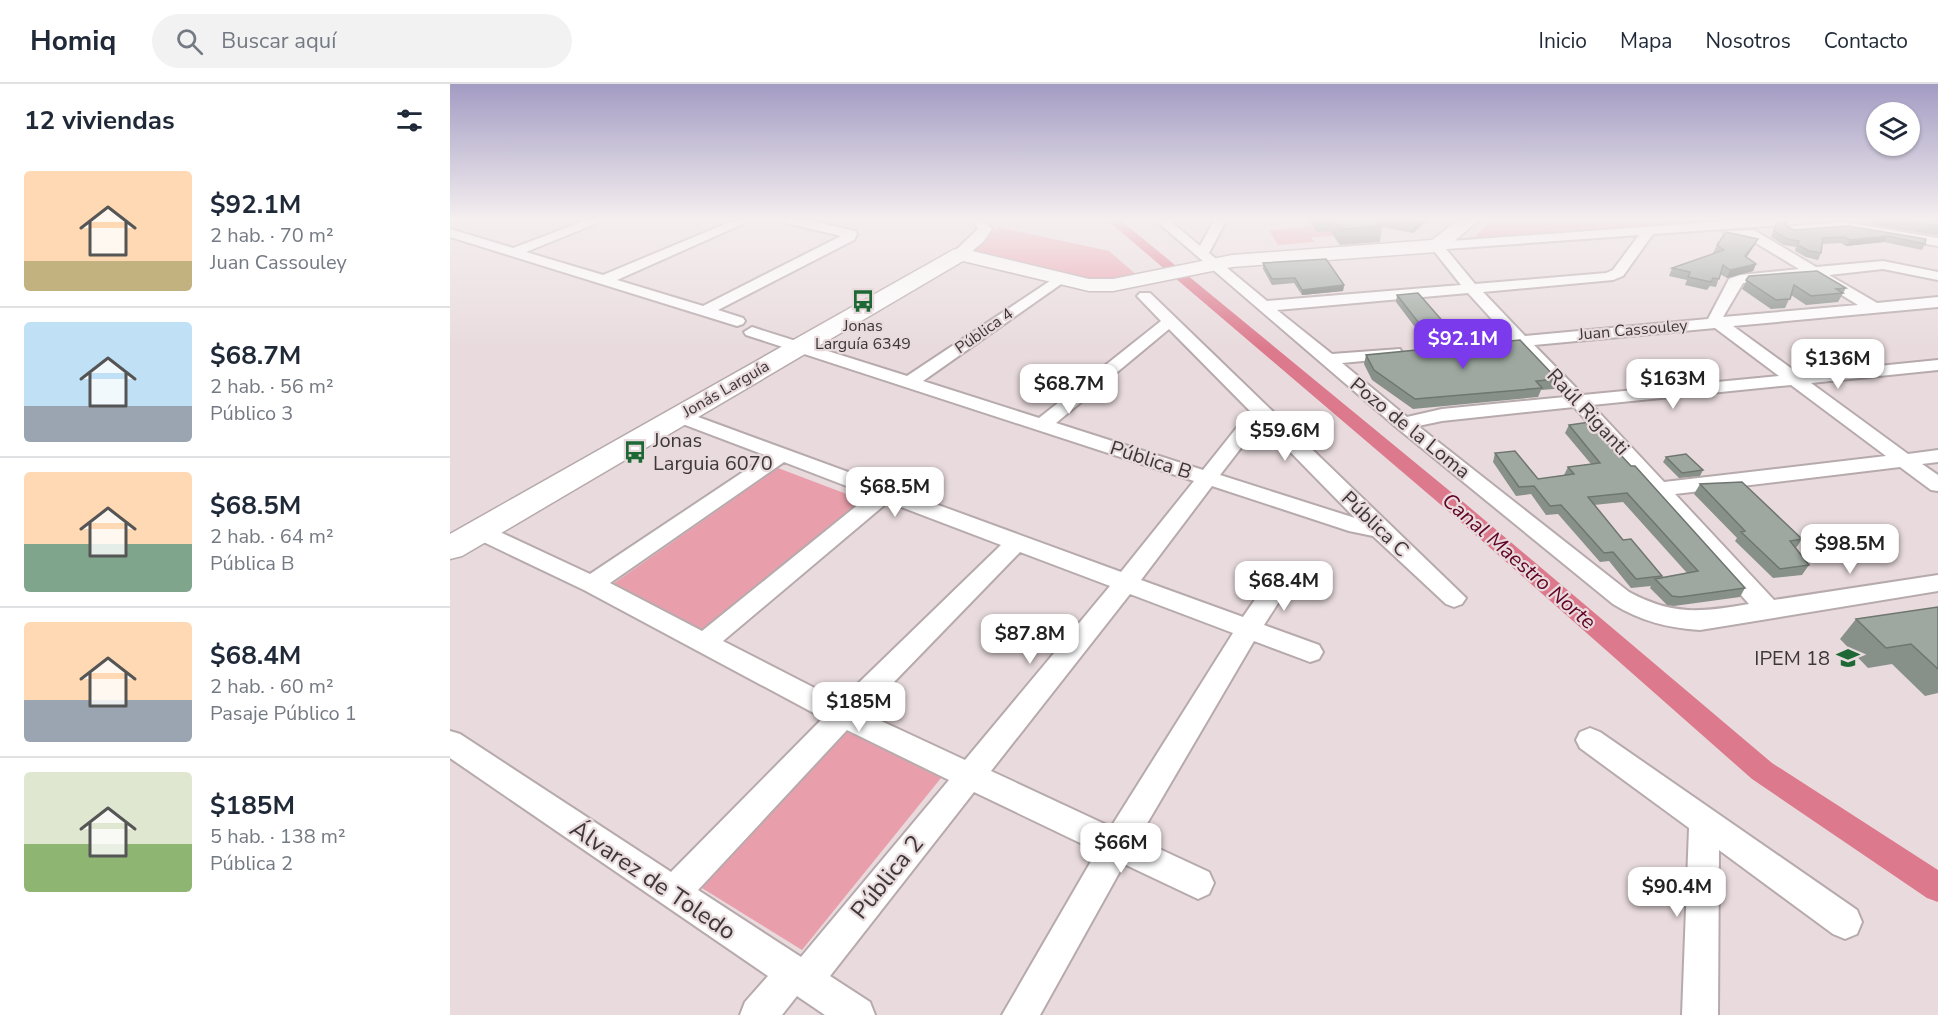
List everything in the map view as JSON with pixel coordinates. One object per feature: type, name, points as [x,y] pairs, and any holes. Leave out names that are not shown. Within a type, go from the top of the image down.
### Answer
[{"type":"main road","name":"Jonás Larguía","points":[[450,548],[945,262]]},
{"type":"main road","points":[[993,262],[1089,285],[1113,285],[1201,262]]},
{"type":"street","name":"Pública B","points":[[547,262],[705,311],[798,347],[909,383],[1358,526],[1380,530]]},
{"type":"street","points":[[604,280],[645,262]]},
{"type":"street","points":[[705,311],[799,262]]},
{"type":"street","name":"Pozo de la Loma","points":[[1204,262],[1265,306],[1403,423],[1621,598],[1642,610],[1671,619],[1700,621],[1938,583]]},
{"type":"street","name":"Raúl Riganti","points":[[1448,262],[1580,402],[1768,609]]},
{"type":"street","points":[[1265,306],[1614,275],[1624,262]]},
{"type":"street","points":[[1799,262],[1874,308]]},
{"type":"street","points":[[1938,276],[1883,265],[1749,277],[1734,282],[1715,317],[1717,322],[1793,380],[1938,485]]},
{"type":"street","name":"Pública 4","points":[[909,383],[1059,279]]},
{"type":"street","name":"Pública C","points":[[1145,296],[1380,530],[1454,598]]},
{"type":"street","name":"Juan Cassouley","points":[[1498,343],[1938,302]]},
{"type":"street","points":[[1042,425],[1170,321]]},
{"type":"street","points":[[1327,360],[1407,352]]},
{"type":"street","points":[[1403,423],[1442,415],[1938,365]]},
{"type":"street","points":[[1124,585],[1260,410]]},
{"type":"street","points":[[679,416],[1124,585],[1310,652]]},
{"type":"street","points":[[592,584],[782,455]]},
{"type":"street","points":[[1659,489],[1938,456]]},
{"type":"street","points":[[703,644],[885,494]]},
{"type":"street","points":[[479,531],[592,584],[843,716],[1198,883]]},
{"type":"street","points":[[673,893],[843,716],[1015,544]]},
{"type":"street","points":[[1020,1015],[1117,845],[1247,629],[1286,572]]},
{"type":"street","name":"Pública 2","points":[[758,1015],[798,977],[1124,585]]},
{"type":"street","points":[[1590,740],[1845,922]]},
{"type":"street","name":"Álvarez de Toledo","points":[[450,743],[857,1015]]},
{"type":"street","points":[[1700,1015],[1704,822]]},
{"type":"shaded area","points":[[1012,262],[1122,262],[1139,277],[1095,279]]},
{"type":"shaded area","points":[[778,468],[865,501],[703,632],[610,586]]},
{"type":"shaded area","points":[[844,730],[941,778],[802,950],[697,885]]},
{"type":"building","points":[[1328,262],[1344,285],[1302,290],[1295,278],[1272,279],[1263,263]]},
{"type":"building","points":[[1688,262],[1756,264],[1730,270],[1723,265],[1719,279],[1713,278],[1711,282],[1688,277],[1690,272],[1672,268]]},
{"type":"building","points":[[1817,271],[1846,288],[1836,289],[1843,293],[1811,296],[1794,285],[1790,299],[1776,300],[1746,280],[1749,276]]},
{"type":"building","points":[[1418,293],[1453,333],[1429,336],[1397,295]]},
{"type":"building","points":[[1520,340],[1557,379],[1536,381],[1542,388],[1415,399],[1374,370],[1366,355]]},
{"type":"building","points":[[1590,422],[1631,466],[1635,466],[1745,588],[1680,597],[1672,596],[1655,579],[1698,571],[1627,493],[1588,497],[1623,540],[1631,539],[1662,576],[1636,579],[1613,552],[1604,553],[1561,505],[1550,506],[1534,486],[1519,487],[1495,453],[1515,451],[1538,479],[1574,474],[1568,467],[1600,463],[1569,425]]},
{"type":"building","points":[[1686,454],[1703,470],[1682,473],[1666,457]]},
{"type":"building","points":[[1742,482],[1802,539],[1790,541],[1809,565],[1780,569],[1741,532],[1745,531],[1700,484]]},
{"type":"building","points":[[1938,607],[1938,669],[1911,644],[1886,648],[1856,619]]},
{"type":"waterway","name":"Canal Maestro Norte","points":[[1164,262],[1461,511],[1762,771],[1938,887]]},
{"type":"place","name":"Jonas Larguía 6349","points":[[863,301]]},
{"type":"place","name":"Jonas Larguia 6070","points":[[635,452]]},
{"type":"place","name":"IPEM 18","points":[[1848,658]]}]
